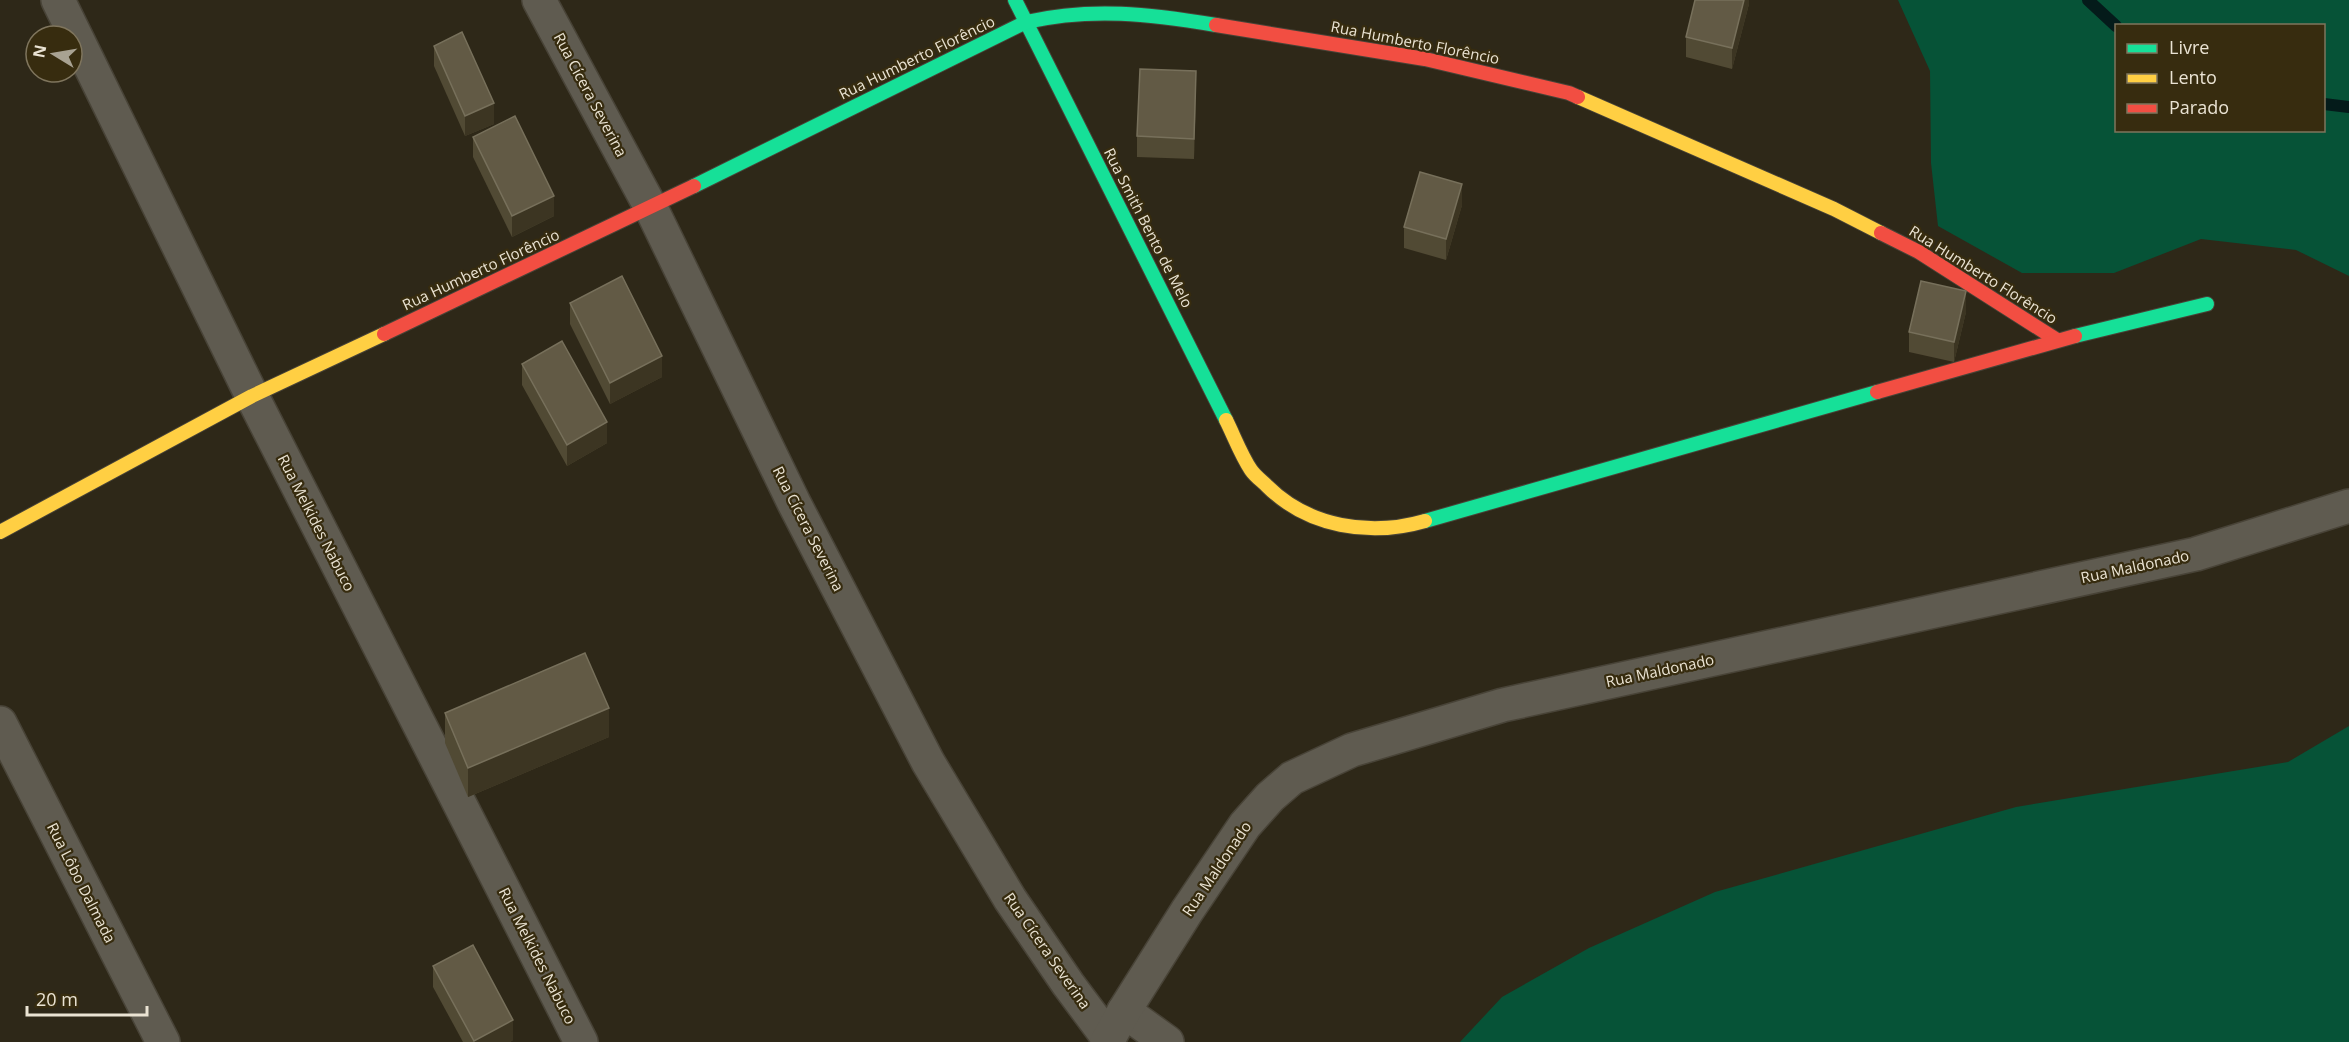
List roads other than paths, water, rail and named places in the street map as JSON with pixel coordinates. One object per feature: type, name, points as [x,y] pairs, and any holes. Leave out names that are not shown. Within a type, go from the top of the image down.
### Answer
[{"type":"street","name":"Rua Melkides Nabuco","points":[[58,0],[252,396],[581,1042]]},
{"type":"street","name":"Rua Cícera Severina","points":[[539,0],[651,208],[794,503],[928,762],[1010,899],[1068,984],[1113,1031],[1167,1042]]},
{"type":"street","name":"Rua Smith Bento de Melo","points":[[1015,0],[1251,470],[1276,496],[1297,511],[1321,522],[1346,527],[1409,526],[2057,340]]},
{"type":"street","name":"Rua Humberto Florêncio","points":[[0,532],[252,396],[651,208],[1026,22],[1048,17],[1104,13],[1160,16],[1425,58],[1569,93],[1845,214],[1919,252],[2057,340]]},
{"type":"street","points":[[2057,340],[2207,304]]},
{"type":"street","name":"Rua Maldonado","points":[[1113,1031],[1239,835],[1270,797],[1292,778],[1352,750],[1503,705],[2196,554],[2349,506]]},
{"type":"street","name":"Rua Lôbo Dalmada","points":[[0,723],[163,1042]]},
{"type":"waterway","points":[[2088,0],[2115,25]]},
{"type":"waterway","points":[[2325,104],[2349,107]]}]
